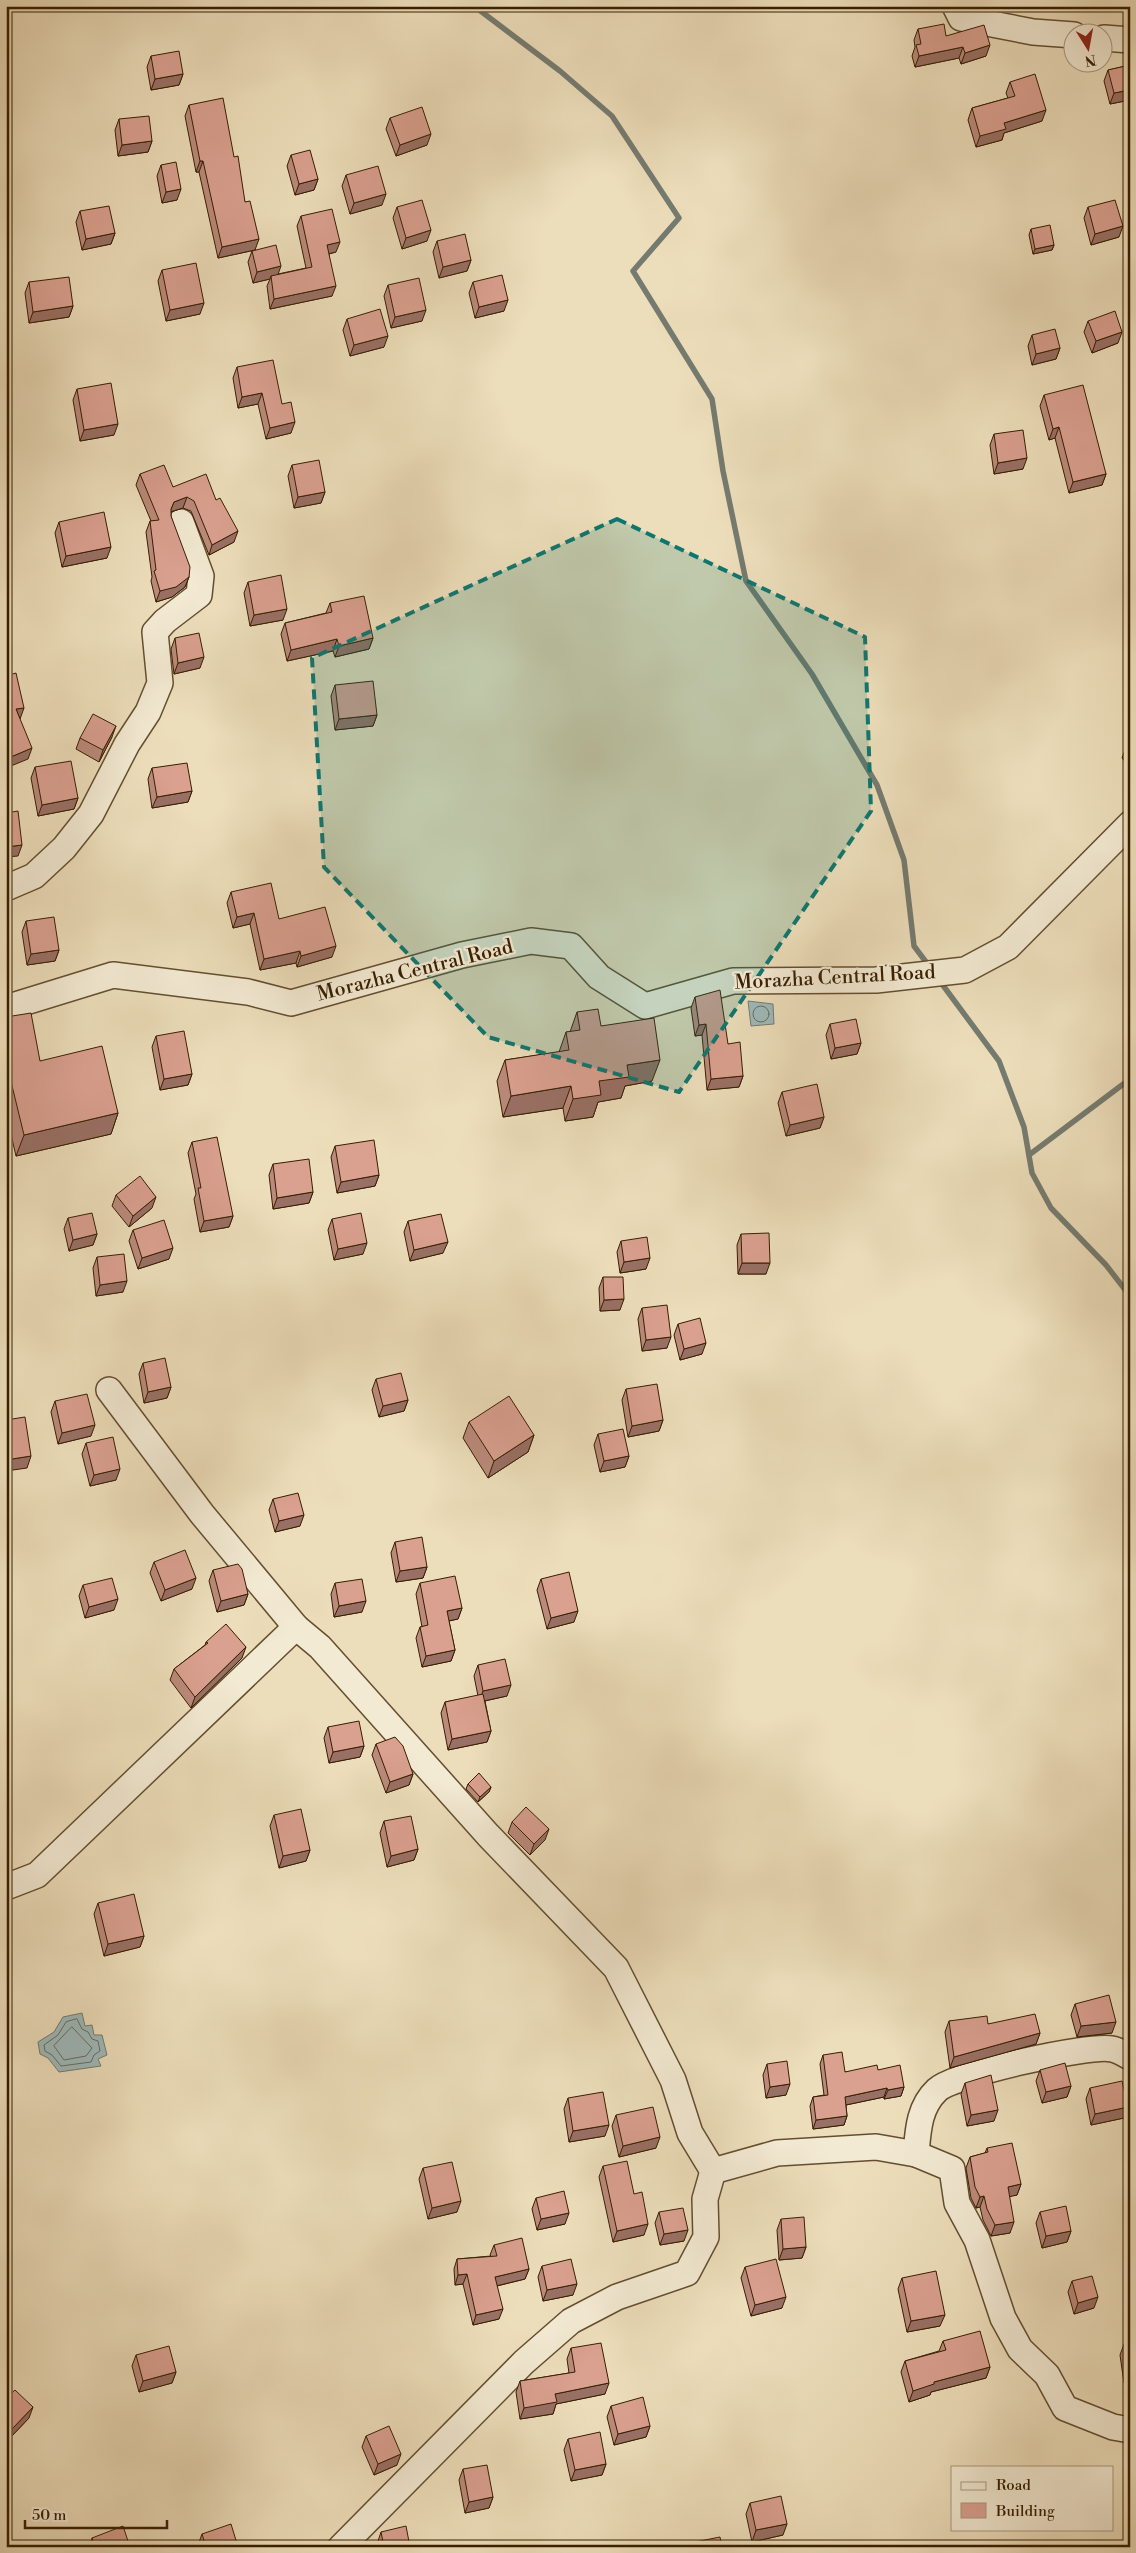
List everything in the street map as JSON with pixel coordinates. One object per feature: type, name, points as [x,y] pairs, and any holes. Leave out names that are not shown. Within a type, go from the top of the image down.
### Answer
[{"type":"street","points":[[954,6],[961,18],[1033,32],[1064,34]]},
{"type":"street","points":[[1114,39],[1130,40]]},
{"type":"street","points":[[6,888],[34,876],[64,848],[91,814],[127,744],[148,712],[160,684],[154,632],[198,595],[201,576],[180,522]]},
{"type":"street","name":"Morazha Central Road","points":[[6,1008],[114,974],[248,992],[290,1004],[462,955],[531,941],[571,946],[599,977],[645,1006],[733,981],[876,980],[964,970],[1008,947],[1130,824]]},
{"type":"street","points":[[110,1390],[202,1514],[296,1627],[327,1654],[488,1835],[616,1968],[673,2080],[690,2133],[713,2171],[705,2199],[706,2236],[687,2273],[617,2297],[571,2321],[524,2362],[341,2547]]},
{"type":"street","points":[[6,1887],[37,1875],[296,1627]]},
{"type":"street","points":[[916,2154],[919,2116],[938,2089],[991,2069],[1057,2054],[1112,2048],[1130,2057]]},
{"type":"street","points":[[713,2171],[777,2153],[876,2147],[916,2154],[952,2170],[957,2203],[977,2240],[1003,2318],[1020,2349],[1047,2375],[1065,2408],[1112,2426],[1130,2430]]},
{"type":"highlighted area","points":[[617,519],[865,637],[871,811],[679,1092],[488,1037],[324,867],[312,658]]},
{"type":"water","points":[[748,1001],[773,1004],[774,1024],[751,1026]]},
{"type":"water","points":[[82,2013],[85,2026],[92,2025],[94,2035],[102,2035],[107,2055],[98,2059],[101,2066],[59,2072],[48,2058],[40,2054],[38,2042],[54,2032],[63,2017]]},
{"type":"building","points":[[944,24],[946,36],[984,25],[990,45],[965,53],[963,47],[919,56],[916,45],[921,44],[918,29]]},
{"type":"building","points":[[179,51],[183,74],[155,79],[151,56]]},
{"type":"building","points":[[1130,65],[1130,90],[1114,93],[1109,72],[1114,72],[1114,69]]},
{"type":"building","points":[[1035,74],[1046,110],[1004,123],[1006,129],[980,136],[972,108],[1015,96],[1010,82]]},
{"type":"building","points":[[223,98],[234,157],[238,156],[245,202],[250,201],[259,239],[222,247],[203,161],[200,161],[189,105]]},
{"type":"building","points":[[422,107],[431,134],[400,145],[390,118]]},
{"type":"building","points":[[149,116],[152,141],[122,145],[119,119]]},
{"type":"building","points":[[310,150],[318,179],[299,184],[291,155]]},
{"type":"building","points":[[176,162],[181,189],[166,192],[161,165]]},
{"type":"building","points":[[378,166],[386,194],[354,203],[346,175]]},
{"type":"building","points":[[422,200],[431,230],[406,238],[397,207]]},
{"type":"building","points":[[1115,200],[1123,226],[1095,234],[1088,207]]},
{"type":"building","points":[[109,206],[115,233],[86,239],[80,211]]},
{"type":"building","points":[[332,209],[340,242],[327,245],[336,286],[274,299],[271,276],[312,267],[301,216]]},
{"type":"building","points":[[1050,225],[1054,245],[1035,249],[1031,229]]},
{"type":"building","points":[[465,234],[471,260],[443,267],[437,241]]},
{"type":"building","points":[[276,245],[281,266],[257,272],[252,251]]},
{"type":"building","points":[[196,263],[204,303],[170,310],[162,270]]},
{"type":"building","points":[[502,275],[508,300],[479,307],[473,282]]},
{"type":"building","points":[[69,277],[73,306],[33,312],[29,282]]},
{"type":"building","points":[[419,278],[426,310],[395,317],[388,285]]},
{"type":"building","points":[[380,309],[388,336],[354,345],[347,319]]},
{"type":"building","points":[[1115,311],[1122,332],[1096,341],[1088,321]]},
{"type":"building","points":[[1055,329],[1060,348],[1036,354],[1032,335]]},
{"type":"building","points":[[273,360],[282,404],[291,402],[295,422],[270,428],[262,393],[242,397],[237,367]]},
{"type":"building","points":[[111,383],[118,424],[84,430],[77,389]]},
{"type":"building","points":[[1083,385],[1106,474],[1073,482],[1059,427],[1053,429],[1044,395]]},
{"type":"building","points":[[1023,430],[1027,458],[998,463],[994,434]]},
{"type":"building","points":[[319,460],[325,492],[298,497],[292,465]]},
{"type":"building","points":[[164,465],[173,487],[206,474],[216,500],[220,498],[238,531],[212,545],[194,501],[187,497],[174,502],[171,516],[190,567],[189,577],[176,587],[160,591],[154,571],[156,570],[150,521],[159,520],[140,474]]},
{"type":"building","points":[[104,512],[111,547],[66,556],[59,522]]},
{"type":"building","points":[[281,575],[287,609],[254,615],[248,582]]},
{"type":"building","points":[[364,596],[373,638],[339,646],[337,639],[291,650],[285,623],[332,612],[330,603]]},
{"type":"building","points":[[199,633],[204,657],[178,663],[175,638]]},
{"type":"building","points":[[16,673],[24,708],[16,709],[32,748],[6,759],[6,676]]},
{"type":"building","points":[[373,681],[377,715],[339,719],[335,685]]},
{"type":"building","points":[[93,714],[116,726],[103,750],[80,738]]},
{"type":"building","points":[[71,761],[78,798],[42,805],[35,767]]},
{"type":"building","points":[[187,763],[192,791],[157,797],[152,768]]},
{"type":"building","points":[[18,811],[22,845],[6,847],[6,813]]},
{"type":"building","points":[[271,883],[279,919],[325,907],[336,946],[301,956],[300,951],[264,959],[254,913],[237,917],[231,892]]},
{"type":"building","points":[[54,917],[59,950],[31,954],[26,921]]},
{"type":"building","points":[[720,990],[728,1044],[740,1042],[743,1076],[711,1079],[706,1024],[699,1025],[695,997]]},
{"type":"building","points":[[598,1009],[601,1026],[654,1018],[660,1060],[627,1065],[629,1077],[599,1081],[601,1095],[573,1099],[571,1086],[511,1096],[505,1060],[569,1050],[566,1032],[580,1030],[577,1012]]},
{"type":"building","points":[[31,1013],[40,1061],[102,1046],[118,1113],[24,1135],[6,1061],[6,1017]]},
{"type":"building","points":[[856,1019],[861,1043],[835,1048],[830,1024]]},
{"type":"building","points":[[184,1031],[192,1074],[164,1079],[156,1036]]},
{"type":"building","points":[[817,1084],[824,1117],[790,1125],[782,1092]]},
{"type":"building","points":[[217,1137],[233,1216],[204,1221],[198,1188],[201,1188],[192,1142]]},
{"type":"building","points":[[374,1140],[379,1175],[341,1182],[335,1146]]},
{"type":"building","points":[[309,1159],[313,1192],[277,1198],[273,1164]]},
{"type":"building","points":[[140,1176],[156,1197],[133,1216],[116,1195]]},
{"type":"building","points":[[92,1213],[97,1234],[73,1240],[68,1218]]},
{"type":"building","points":[[361,1213],[367,1243],[338,1249],[332,1219]]},
{"type":"building","points":[[441,1214],[448,1242],[414,1250],[408,1221]]},
{"type":"building","points":[[164,1220],[173,1248],[142,1258],[133,1230]]},
{"type":"building","points":[[769,1233],[770,1263],[742,1263],[741,1234]]},
{"type":"building","points":[[647,1237],[650,1258],[624,1262],[621,1241]]},
{"type":"building","points":[[124,1254],[127,1281],[100,1285],[97,1257]]},
{"type":"building","points":[[603,1277],[623,1277],[624,1299],[604,1300]]},
{"type":"building","points":[[667,1305],[671,1337],[646,1340],[642,1308]]},
{"type":"building","points":[[700,1318],[706,1343],[684,1349],[678,1324]]},
{"type":"building","points":[[165,1358],[171,1387],[148,1392],[143,1363]]},
{"type":"building","points":[[401,1373],[408,1400],[383,1406],[376,1379]]},
{"type":"building","points":[[657,1384],[663,1420],[632,1426],[626,1389]]},
{"type":"building","points":[[87,1394],[95,1425],[62,1433],[55,1401]]},
{"type":"building","points":[[509,1396],[534,1435],[494,1461],[469,1422]]},
{"type":"building","points":[[25,1417],[31,1456],[6,1460],[6,1420]]},
{"type":"building","points":[[623,1429],[629,1456],[604,1461],[598,1434]]},
{"type":"building","points":[[113,1437],[120,1469],[94,1475],[86,1443]]},
{"type":"building","points":[[298,1493],[304,1515],[279,1521],[273,1499]]},
{"type":"building","points":[[422,1537],[427,1567],[400,1571],[395,1542]]},
{"type":"building","points":[[185,1550],[196,1578],[165,1590],[154,1562]]},
{"type":"building","points":[[238,1564],[242,1569],[248,1594],[221,1601],[213,1570]]},
{"type":"building","points":[[569,1572],[578,1611],[551,1618],[541,1579]]},
{"type":"building","points":[[455,1576],[462,1608],[447,1611],[455,1650],[426,1656],[420,1627],[428,1625],[420,1583]]},
{"type":"building","points":[[112,1578],[118,1599],[89,1607],[83,1585]]},
{"type":"building","points":[[362,1579],[366,1601],[339,1606],[335,1583]]},
{"type":"building","points":[[226,1624],[246,1647],[195,1697],[174,1669],[208,1643],[206,1642]]},
{"type":"building","points":[[505,1659],[511,1685],[483,1691],[478,1665]]},
{"type":"building","points":[[483,1694],[491,1731],[452,1739],[445,1702]]},
{"type":"building","points":[[359,1721],[364,1746],[333,1752],[328,1727]]},
{"type":"building","points":[[395,1737],[403,1746],[413,1774],[390,1782],[376,1744]]},
{"type":"building","points":[[479,1773],[491,1787],[480,1797],[468,1784]]},
{"type":"building","points":[[526,1807],[549,1829],[534,1844],[512,1822]]},
{"type":"building","points":[[301,1809],[310,1850],[283,1856],[274,1815]]},
{"type":"building","points":[[411,1816],[418,1849],[391,1856],[384,1821]]},
{"type":"building","points":[[134,1894],[144,1936],[108,1944],[98,1903]]},
{"type":"building","points":[[1109,1995],[1116,2022],[1081,2026],[1075,2004]]},
{"type":"building","points":[[1035,2014],[1040,2033],[954,2057],[949,2021],[987,2016],[988,2024]]},
{"type":"building","points":[[6,2038],[9,2057],[6,2057]]},
{"type":"building","points":[[842,2052],[845,2072],[877,2065],[878,2070],[900,2065],[904,2087],[888,2090],[887,2088],[845,2097],[847,2116],[816,2120],[813,2097],[828,2095],[823,2055]]},
{"type":"building","points":[[787,2061],[790,2084],[770,2087],[767,2064]]},
{"type":"building","points":[[1065,2063],[1071,2086],[1046,2092],[1040,2070]]},
{"type":"building","points":[[991,2075],[998,2110],[971,2115],[965,2083]]},
{"type":"building","points":[[1122,2081],[1128,2107],[1095,2114],[1090,2088]]},
{"type":"building","points":[[603,2092],[609,2125],[573,2131],[568,2098]]},
{"type":"building","points":[[653,2107],[660,2137],[623,2146],[616,2115]]},
{"type":"building","points":[[1012,2143],[1021,2184],[1008,2187],[1014,2222],[995,2225],[987,2209],[984,2196],[980,2197],[975,2187],[970,2157],[988,2152],[987,2148]]},
{"type":"building","points":[[627,2161],[634,2194],[642,2192],[648,2224],[617,2231],[603,2166]]},
{"type":"building","points":[[452,2162],[461,2201],[432,2208],[423,2168]]},
{"type":"building","points":[[564,2191],[569,2213],[541,2219],[536,2198]]},
{"type":"building","points":[[1066,2206],[1071,2231],[1046,2236],[1040,2212]]},
{"type":"building","points":[[683,2208],[688,2230],[664,2234],[659,2212]]},
{"type":"building","points":[[804,2217],[806,2247],[783,2249],[781,2219]]},
{"type":"building","points":[[522,2238],[529,2269],[495,2277],[503,2309],[476,2315],[467,2274],[458,2275],[457,2259],[497,2256],[494,2245]]},
{"type":"building","points":[[571,2259],[577,2284],[547,2290],[542,2266]]},
{"type":"building","points":[[776,2259],[786,2297],[755,2305],[745,2267]]},
{"type":"building","points":[[936,2271],[945,2315],[911,2321],[902,2278]]},
{"type":"building","points":[[1092,2276],[1098,2297],[1078,2303],[1072,2281]]},
{"type":"building","points":[[980,2331],[990,2367],[934,2382],[934,2384],[913,2391],[905,2361],[946,2350],[943,2341]]},
{"type":"building","points":[[601,2343],[609,2383],[555,2394],[557,2402],[524,2408],[520,2381],[575,2372],[571,2348]]},
{"type":"building","points":[[1130,2343],[1130,2372],[1128,2372],[1124,2344]]},
{"type":"building","points":[[169,2346],[176,2372],[143,2381],[136,2355]]},
{"type":"building","points":[[15,2390],[33,2407],[12,2429],[6,2424],[6,2398]]},
{"type":"building","points":[[643,2397],[650,2426],[618,2434],[611,2406]]},
{"type":"building","points":[[389,2426],[401,2454],[378,2464],[366,2436]]},
{"type":"building","points":[[600,2432],[606,2464],[575,2470],[568,2439]]},
{"type":"building","points":[[487,2465],[493,2497],[469,2502],[463,2469]]},
{"type":"building","points":[[781,2496],[787,2524],[756,2530],[750,2503]]},
{"type":"building","points":[[231,2524],[238,2547],[206,2547],[202,2534]]},
{"type":"building","points":[[123,2526],[130,2547],[95,2547],[92,2538]]},
{"type":"building","points":[[406,2526],[410,2547],[384,2547],[381,2532]]},
{"type":"building","points":[[720,2537],[722,2547],[696,2547],[695,2542]]},
{"type":"waterway","points":[[474,6],[560,71],[612,116],[679,218],[633,271],[712,399],[723,471],[746,581],[812,674],[877,785],[904,860],[914,946],[929,966]]},
{"type":"waterway","points":[[939,980],[999,1061],[1024,1127],[1032,1173],[1051,1208],[1106,1265],[1130,1296]]},
{"type":"waterway","points":[[1029,1155],[1130,1079]]}]
